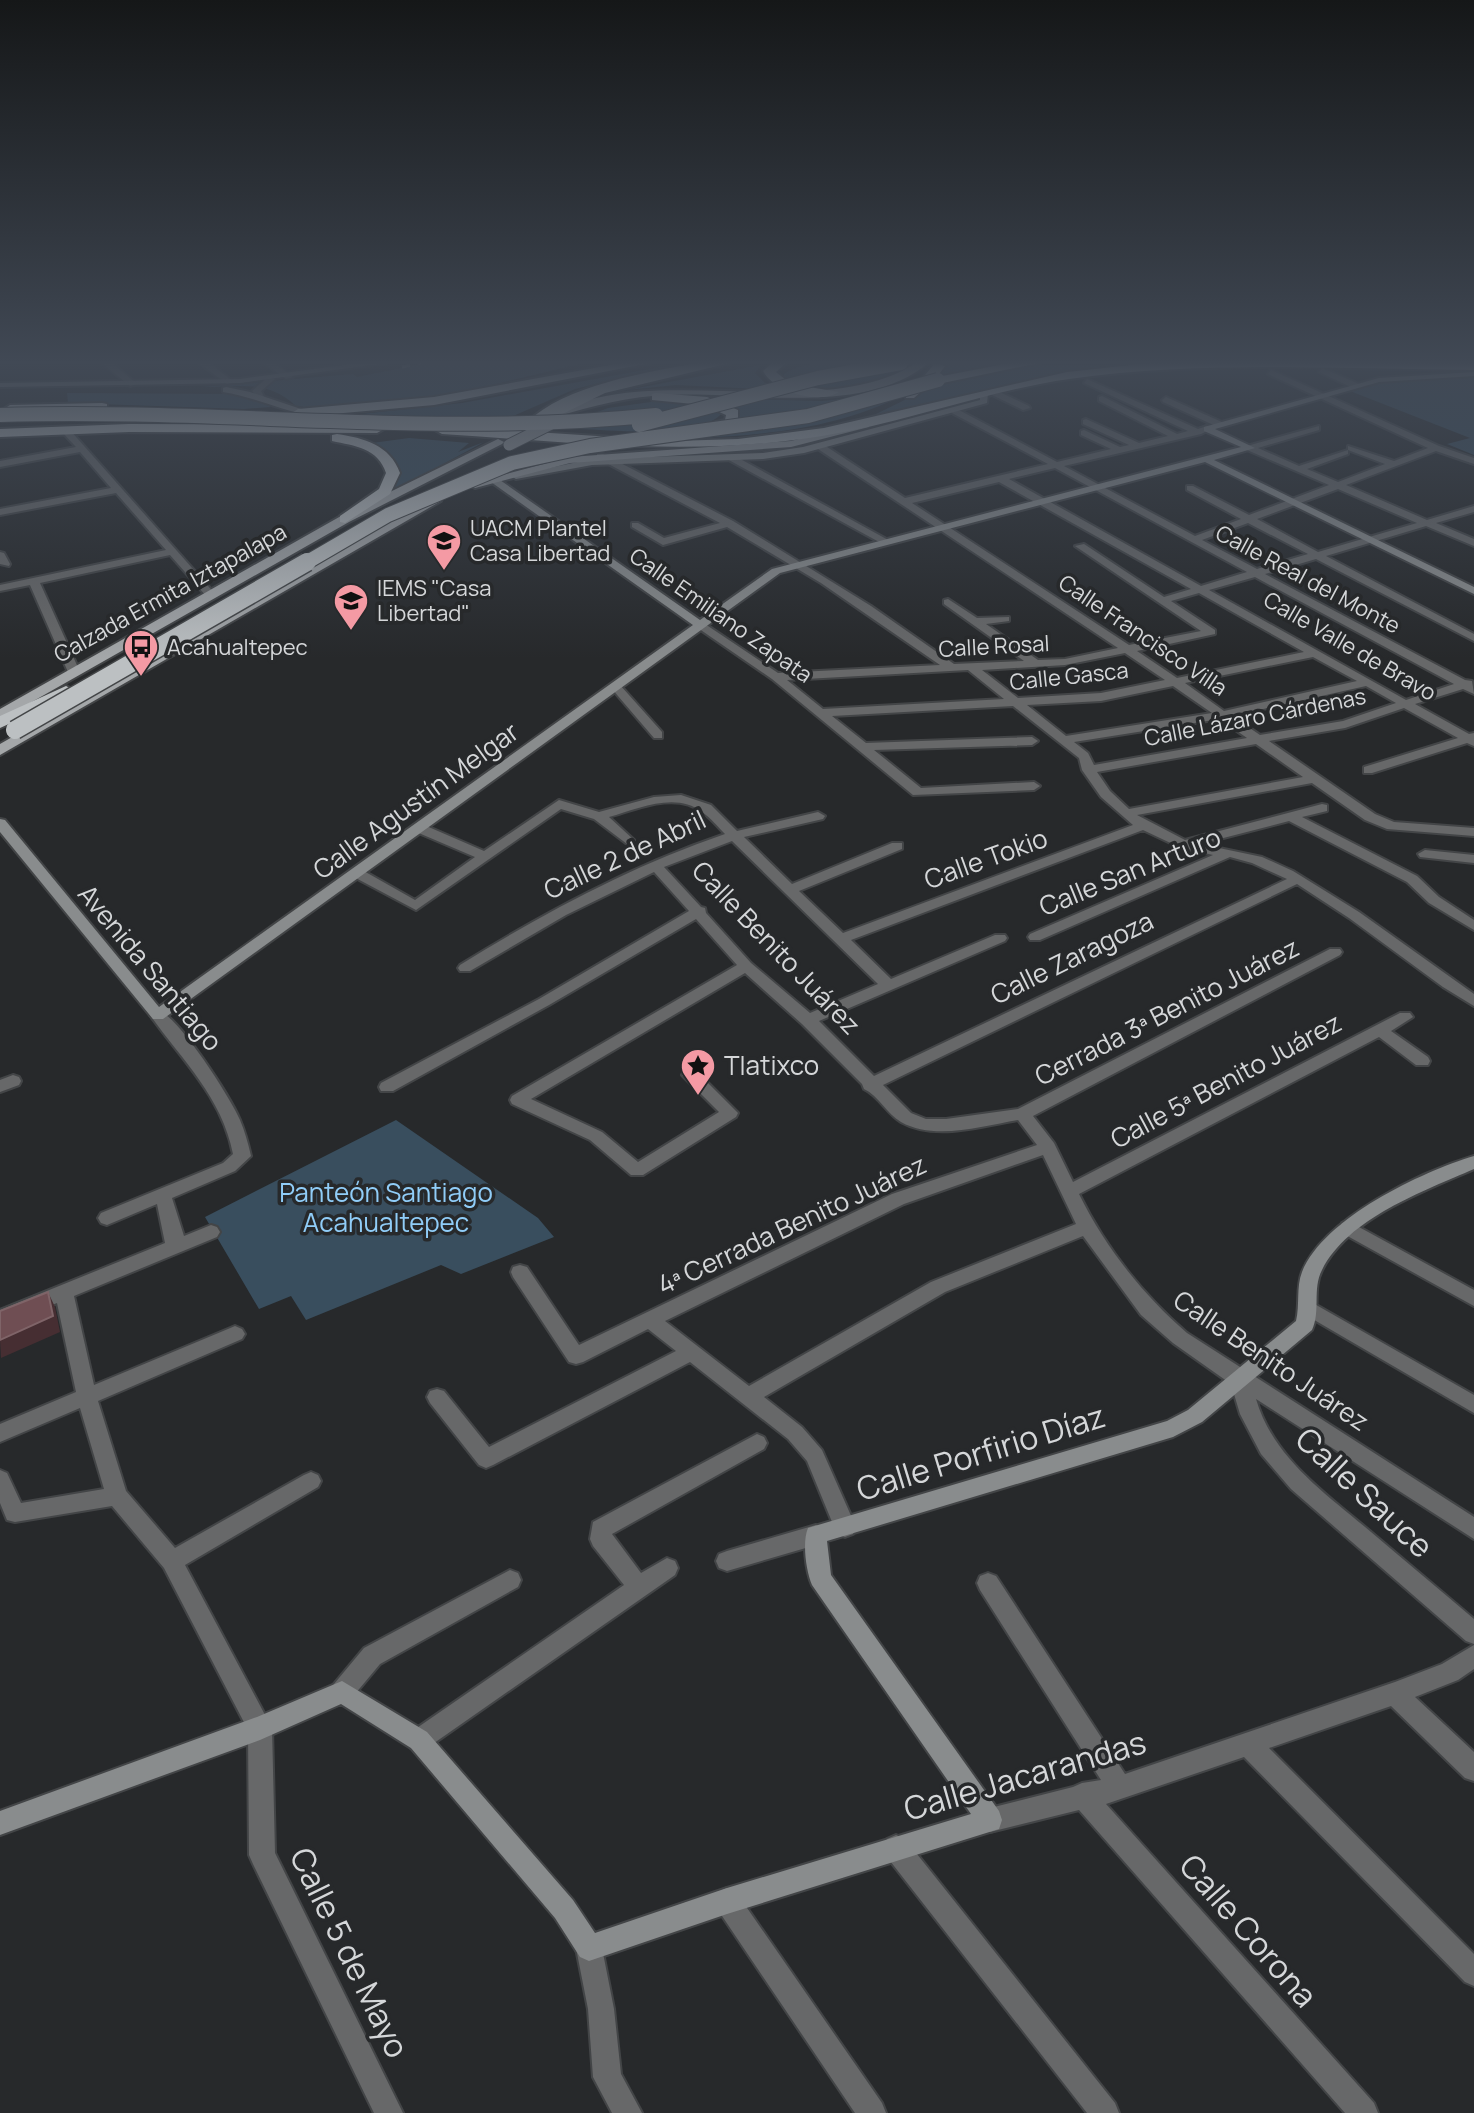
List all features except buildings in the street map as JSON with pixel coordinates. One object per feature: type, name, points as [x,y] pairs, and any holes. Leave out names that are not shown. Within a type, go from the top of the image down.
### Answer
[{"type":"highway","points":[[351,516],[385,491],[392,481],[392,467],[388,462]]},
{"type":"highway","points":[[5,731],[66,691],[375,514],[441,482],[501,462]]},
{"type":"highway","points":[[5,731],[388,515],[518,462]]},
{"type":"main road","name":"Calzada Ermita Iztapalapa","points":[[0,715],[351,516],[467,462]]},
{"type":"main road","points":[[417,509],[480,462]]},
{"type":"main road","name":"Calzada Ermita Iztapalapa","points":[[0,750],[417,509],[492,479],[540,465],[571,462]]},
{"type":"main road","points":[[351,516],[389,511],[393,515],[388,527]]},
{"type":"street","points":[[93,462],[211,595]]},
{"type":"street","points":[[611,462],[730,523],[797,563],[880,615],[952,668]]},
{"type":"street","points":[[739,462],[885,541]]},
{"type":"street","name":"Calle Francisco Villa","points":[[844,462],[1380,822],[1474,832]]},
{"type":"street","name":"Calle Real del Monte","points":[[1049,462],[1256,574],[1471,685]]},
{"type":"street","points":[[907,501],[1076,462]]},
{"type":"street","name":"Calle Agustín Melgar","points":[[158,1015],[776,571],[797,563],[1195,462]]},
{"type":"street","points":[[1210,462],[1474,591]]},
{"type":"street","points":[[1282,462],[1474,543]]},
{"type":"street","points":[[1299,469],[1318,462]]},
{"type":"street","points":[[1386,462],[1394,464]]},
{"type":"street","points":[[1193,540],[1400,462]]},
{"type":"street","name":"Calle Emiliano Zapata","points":[[492,479],[776,677],[918,792],[1034,786]]},
{"type":"street","points":[[1003,480],[1205,589]]},
{"type":"street","points":[[1190,488],[1474,638]]},
{"type":"street","points":[[0,512],[117,490]]},
{"type":"street","points":[[1080,546],[1164,600],[1372,542],[1474,509]]},
{"type":"street","points":[[635,525],[663,542],[730,523]]},
{"type":"street","points":[[0,588],[170,552]]},
{"type":"street","points":[[34,581],[74,672]]},
{"type":"street","name":"Calle Valle de Bravo","points":[[1205,589],[1472,739]]},
{"type":"street","name":"Calle Rosal","points":[[776,677],[1065,662],[1211,632],[1164,600]]},
{"type":"street","points":[[948,602],[1036,664]]},
{"type":"street","points":[[975,621],[1005,619]]},
{"type":"street","name":"Calle Gasca","points":[[822,713],[1101,697],[1317,653]]},
{"type":"street","points":[[971,667],[1084,756],[1088,770],[1100,789],[1145,825],[1180,845],[1236,854],[1297,879],[1474,1001]]},
{"type":"street","points":[[1064,740],[1222,715],[1370,682]]},
{"type":"street","name":"Calle Lázaro Cárdenas","points":[[1088,770],[1345,724],[1471,685]]},
{"type":"street","points":[[616,687],[658,735]]},
{"type":"street","points":[[1368,770],[1472,739]]},
{"type":"street","points":[[866,747],[1032,741]]},
{"type":"street","points":[[1128,813],[1312,779]]},
{"type":"street","points":[[599,816],[668,798],[692,799],[843,938],[889,986]]},
{"type":"street","points":[[357,873],[416,906],[559,804],[599,816],[627,840]]},
{"type":"street","points":[[1180,845],[1322,808]]},
{"type":"street","name":"Calle 2 de Abril","points":[[465,968],[504,943],[656,866],[734,836],[818,816]]},
{"type":"street","points":[[1290,816],[1412,879],[1434,900],[1474,926]]},
{"type":"street","name":"Avenida Santiago","points":[[0,823],[186,1047],[212,1085],[241,1143],[242,1156],[229,1167],[163,1196]]},
{"type":"street","name":"Calle Tokio","points":[[843,938],[1145,825]]},
{"type":"street","points":[[419,828],[484,856]]},
{"type":"street","points":[[1450,830],[1458,859]]},
{"type":"street","points":[[791,889],[897,846]]},
{"type":"street","name":"Calle San Arturo","points":[[1035,937],[1236,854]]},
{"type":"street","points":[[1425,854],[1474,859]]},
{"type":"street","points":[[1458,859],[1474,865]]},
{"type":"street","name":"Calle Benito Juárez","points":[[656,866],[700,911],[746,966],[808,1020],[897,1111],[924,1125],[1022,1114],[1048,1147],[1086,1227],[1148,1310],[1180,1338],[1240,1379],[1474,1529]]},
{"type":"street","name":"Calle Zaragoza","points":[[870,1085],[1297,879]]},
{"type":"street","points":[[387,1087],[544,1002],[700,911]]},
{"type":"street","points":[[808,1020],[1000,938]]},
{"type":"street","name":"Cerrada 3ª Benito Juárez","points":[[1022,1114],[1335,952]]},
{"type":"street","points":[[690,1075],[730,1113],[637,1171],[596,1136],[518,1100],[746,966]]},
{"type":"street","name":"Calle 5ª Benito Juárez","points":[[1071,1191],[1405,1017]]},
{"type":"street","points":[[1380,1030],[1422,1061]]},
{"type":"street","name":"4ª Cerrada Benito Juárez","points":[[520,1272],[576,1356],[898,1199],[1048,1147]]},
{"type":"street","points":[[1474,1162],[1376,1208],[1348,1228],[1314,1266],[1307,1287],[1311,1309],[1474,1405]]},
{"type":"street","points":[[107,1218],[163,1196],[175,1237],[174,1248]]},
{"type":"street","points":[[751,1395],[938,1287],[1086,1227]]},
{"type":"street","points":[[1348,1228],[1474,1299]]},
{"type":"street","points":[[0,1318],[211,1232]]},
{"type":"street","name":"Calle 5 de Mayo","points":[[64,1293],[87,1399],[117,1496],[172,1561],[260,1728],[262,1855],[389,2113]]},
{"type":"street","name":"Calle Porfirio Díaz","points":[[727,1561],[1173,1428],[1195,1416],[1305,1325],[1311,1309]]},
{"type":"street","points":[[650,1320],[751,1395],[815,1456],[845,1527]]},
{"type":"street","points":[[0,1433],[87,1399],[235,1334]]},
{"type":"street","points":[[437,1397],[486,1459],[693,1352]]},
{"type":"street","name":"Calle Sauce","points":[[1240,1379],[1250,1414],[1268,1448],[1298,1483],[1474,1633]]},
{"type":"street","points":[[639,1588],[601,1539],[601,1529],[757,1443]]},
{"type":"street","points":[[0,1479],[15,1513],[117,1496]]},
{"type":"street","points":[[172,1561],[311,1481]]},
{"type":"street","points":[[816,1535],[820,1578],[990,1820]]},
{"type":"street","points":[[419,1740],[667,1568]]},
{"type":"street","points":[[0,1823],[260,1728],[342,1692],[372,1656],[510,1580]]},
{"type":"street","points":[[988,1583],[1120,1788]]},
{"type":"street","name":"Calle Jacarandas","points":[[589,1948],[896,1848],[1082,1795],[1120,1788],[1395,1693],[1450,1672],[1474,1656]]},
{"type":"street","points":[[342,1692],[419,1740],[564,1909],[589,1948],[601,2009],[607,2077],[628,2113]]},
{"type":"street","points":[[1395,1693],[1474,1769]]},
{"type":"street","points":[[1248,1744],[1474,1973]]},
{"type":"street","name":"Calle Corona","points":[[1082,1795],[1364,2113]]},
{"type":"street","points":[[896,1848],[1105,2113]]},
{"type":"street","points":[[727,1901],[872,2113]]},
{"type":"green space","points":[[394,462],[448,462],[386,495],[396,483],[399,468]]},
{"type":"green space","name":"Panteón Santiago Acahualtepec","points":[[396,1120],[538,1218],[554,1237],[461,1274],[441,1265],[306,1320],[291,1296],[259,1309],[205,1217]]},
{"type":"place","name":"UACM Plantel Casa Libertad","points":[[444,572]]},
{"type":"place","name":"IEMS \"Casa Libertad\"","points":[[351,632]]},
{"type":"place","name":"Acahualtepec","points":[[141,678]]},
{"type":"place","name":"Tlatixco","points":[[698,1097]]}]
